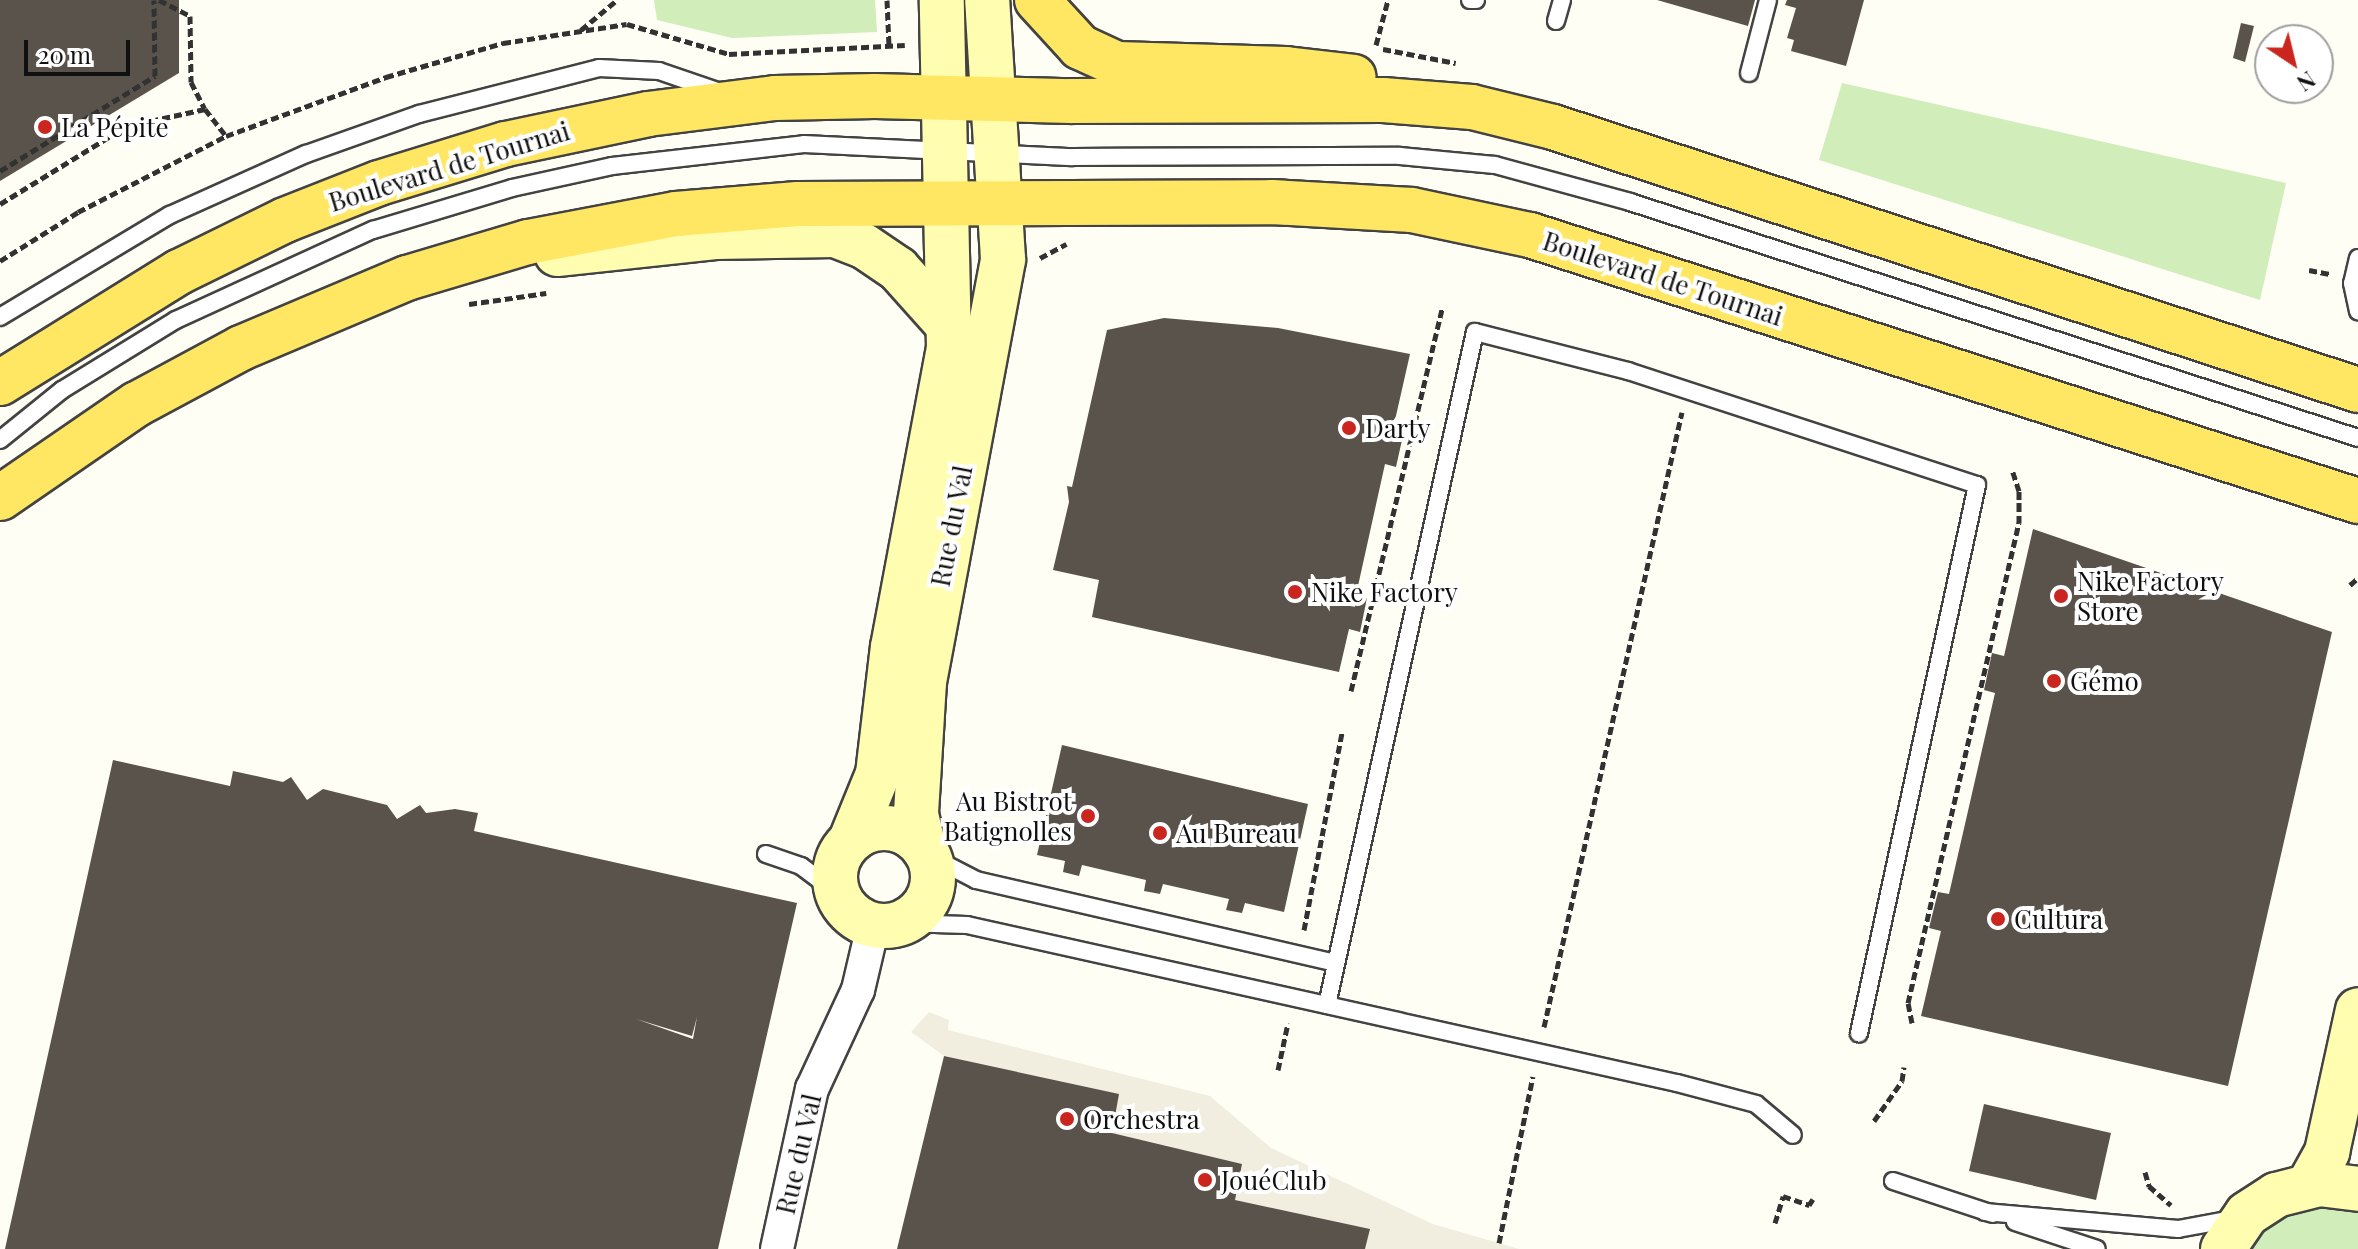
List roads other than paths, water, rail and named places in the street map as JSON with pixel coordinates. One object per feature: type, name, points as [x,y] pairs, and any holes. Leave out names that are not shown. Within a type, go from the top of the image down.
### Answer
[{"type":"main road","points":[[1037,0],[1080,47],[1117,64],[1332,73],[1472,107]]},
{"type":"main road","name":"Boulevard de Tournai","points":[[0,383],[179,272],[333,200],[547,134],[744,102],[943,96],[1394,101],[1472,107],[1614,146],[2358,390]]},
{"type":"main road","name":"Boulevard de Tournai","points":[[0,498],[102,426],[207,365],[304,319],[443,266],[539,239],[676,214],[798,204],[1341,203],[1496,226],[2358,501]]},
{"type":"street","points":[[942,0],[943,204]]},
{"type":"street","name":"Rue du Val","points":[[926,852],[916,813],[924,682],[1002,279],[1000,155],[987,0]]},
{"type":"street","name":"Rue du Val","points":[[851,840],[878,774],[893,647],[946,378],[949,326],[943,204]]},
{"type":"street","points":[[443,266],[715,237],[823,234],[864,246],[898,269],[949,326]]},
{"type":"street","points":[[890,829],[909,835],[926,852],[933,875],[930,895],[918,913],[887,924],[853,916],[837,893],[838,858],[851,840],[869,830],[890,829]]},
{"type":"street","name":"Rue du Val","points":[[777,1249],[812,1089],[887,924]]},
{"type":"street","points":[[2309,1185],[2327,1152],[2358,1010]]},
{"type":"street","points":[[2235,1232],[2276,1195],[2309,1185],[2358,1189]]},
{"type":"lane","points":[[1556,21],[1562,0]]},
{"type":"lane","points":[[1749,73],[1768,0]]},
{"type":"lane","points":[[0,317],[98,255],[216,194],[332,145],[482,95],[568,73],[626,67],[659,71],[744,102]]},
{"type":"lane","points":[[0,440],[62,390],[217,297],[336,244],[425,213],[512,188],[669,157],[804,144],[943,149],[1000,155],[1400,156],[1495,165],[1630,202],[2358,438]]},
{"type":"lane","points":[[2358,258],[2352,283],[2358,311]]},
{"type":"lane","points":[[1327,1005],[1475,332],[1628,371],[1977,485],[1859,1033]]},
{"type":"lane","points":[[926,852],[976,880],[1335,963]]},
{"type":"lane","points":[[766,854],[801,866],[837,893]]},
{"type":"lane","points":[[887,924],[967,925],[1538,1052],[1756,1104],[1793,1135]]},
{"type":"lane","points":[[1893,1181],[2097,1249]]},
{"type":"lane","points":[[1985,1212],[2235,1232]]},
{"type":"place","name":"La Pépite","points":[[45,127]]},
{"type":"place","name":"Darty","points":[[1349,428]]},
{"type":"place","name":"Nike Factory","points":[[1295,592]]},
{"type":"place","name":"Nike Factory Store","points":[[2061,596]]},
{"type":"place","name":"Gémo","points":[[2054,681]]},
{"type":"place","name":"Au Bistrot Batignolles","points":[[1088,816]]},
{"type":"place","name":"Au Bureau","points":[[1160,833]]},
{"type":"place","name":"Cultura","points":[[1998,919]]},
{"type":"place","name":"Orchestra","points":[[1067,1119]]},
{"type":"place","name":"JouéClub","points":[[1205,1180]]}]
